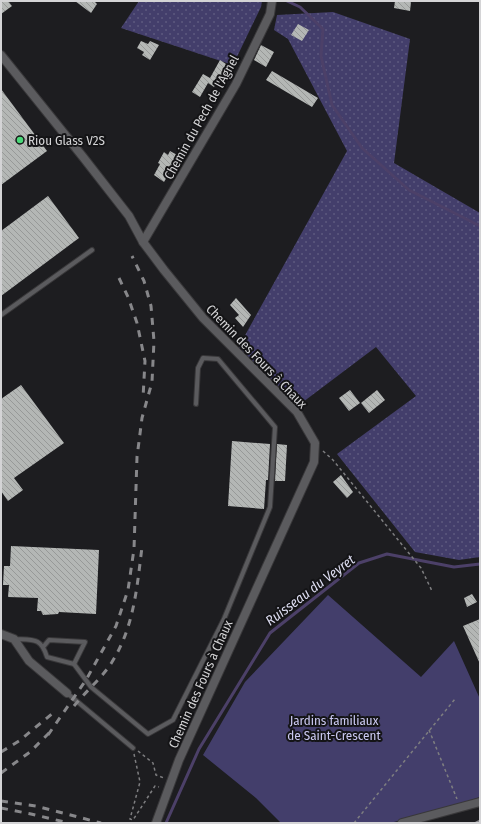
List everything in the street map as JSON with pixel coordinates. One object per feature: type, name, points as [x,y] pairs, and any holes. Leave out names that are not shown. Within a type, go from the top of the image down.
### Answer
[{"type":"street","name":"Chemin du Pech de l'Agnel","points":[[143,242],[236,84],[270,14],[272,1]]},
{"type":"street","name":"Chemin des Fours à Chaux","points":[[1,55],[129,216],[143,242],[164,270],[203,318],[297,412],[315,443],[314,462],[179,760],[156,823]]},
{"type":"street","points":[[1,634],[14,639],[29,661],[67,693]]},
{"type":"street","points":[[402,823],[480,802]]},
{"type":"lane","points":[[1,315],[92,250]]},
{"type":"lane","points":[[14,639],[35,640],[44,646],[48,657],[74,664],[92,687],[148,734],[173,720],[224,619],[270,507],[275,427],[218,359],[203,358],[198,368],[196,404]]},
{"type":"lane","points":[[44,646],[49,640],[85,642],[74,664]]},
{"type":"lane","points":[[67,693],[133,748]]},
{"type":"path","points":[[315,443],[333,460],[421,568],[432,591]]},
{"type":"path","points":[[354,823],[455,699]]},
{"type":"path","points":[[429,730],[461,808]]},
{"type":"path","points":[[133,748],[153,763],[156,775],[159,776]]},
{"type":"path","points":[[133,748],[134,759],[140,782],[130,819],[133,820],[155,786],[160,788]]},
{"type":"green space","points":[[139,1],[262,1],[261,7],[233,65],[121,28]]},
{"type":"green space","points":[[333,12],[410,39],[394,163],[480,213],[480,557],[459,560],[415,552],[337,454],[416,396],[376,347],[299,405],[238,348],[347,151],[288,39],[274,30],[277,15]]},
{"type":"green space","name":"Jardins familiaux de Saint-Crescent","points":[[328,595],[421,677],[454,641],[480,699],[480,797],[445,809],[390,823],[281,823],[256,798],[203,755],[245,682]]},
{"type":"building","points":[[1,1],[8,1],[12,6],[1,14]]},
{"type":"building","points":[[75,1],[94,1],[97,4],[91,13]]},
{"type":"building","points":[[395,1],[411,2],[410,11],[394,8]]},
{"type":"building","points":[[298,24],[309,30],[302,41],[291,35]]},
{"type":"building","points":[[141,41],[148,44],[150,41],[159,45],[150,60],[142,55],[144,52],[137,48]]},
{"type":"building","points":[[261,45],[274,52],[266,67],[254,60]]},
{"type":"building","points":[[220,60],[232,68],[224,79],[220,77],[214,87],[208,83],[200,97],[192,92],[203,74],[210,78]]},
{"type":"building","points":[[272,71],[318,98],[312,107],[266,80]]},
{"type":"building","name":"Riou Glass V2S","points":[[1,89],[47,151],[1,185]]},
{"type":"building","points":[[170,151],[179,156],[164,182],[154,175],[164,152],[168,155]]},
{"type":"building","points":[[48,196],[79,238],[1,296],[1,231]]},
{"type":"building","points":[[236,298],[251,315],[243,327],[235,318],[239,315],[230,305]]},
{"type":"building","points":[[21,385],[64,443],[14,478],[23,490],[8,501],[1,491],[1,399]]},
{"type":"building","points":[[350,390],[360,403],[349,411],[339,398]]},
{"type":"building","points":[[377,390],[385,400],[369,413],[361,403]]},
{"type":"building","points":[[232,441],[270,444],[268,480],[266,480],[264,509],[228,506]]},
{"type":"building","points":[[277,444],[287,445],[285,481],[275,481]]},
{"type":"building","points":[[341,475],[353,492],[347,498],[333,482]]},
{"type":"building","points":[[11,546],[99,550],[96,614],[59,612],[58,614],[43,615],[41,611],[37,611],[38,598],[8,597],[9,585],[3,585],[4,566],[10,566]]},
{"type":"building","points":[[472,594],[477,602],[467,607],[464,598]]},
{"type":"building","points":[[480,619],[480,664],[463,626]]},
{"type":"waterway","points":[[287,1],[300,7],[323,29],[321,56],[332,105],[362,148],[409,190],[480,226]]},
{"type":"waterway","name":"Ruisseau du Veyret","points":[[166,823],[199,749],[270,633],[359,563],[387,554],[454,567],[480,564]]},
{"type":"railway","points":[[48,735],[86,680],[116,626],[128,590],[134,549],[137,457],[142,418],[152,382],[154,341],[151,306],[144,281],[132,256]]},
{"type":"railway","points":[[119,278],[128,297],[137,323],[145,361],[143,398]]},
{"type":"railway","points":[[74,706],[104,674],[112,662],[125,635],[133,606],[142,547]]},
{"type":"railway","points":[[1,752],[19,741],[53,713]]},
{"type":"railway","points":[[1,773],[30,752],[51,731]]},
{"type":"railway","points":[[1,801],[36,806],[101,823]]},
{"type":"railway","points":[[1,808],[69,823]]},
{"type":"railway","points":[[476,823],[480,821]]},
{"type":"place","name":"Riou Glass V2S","points":[[20,140]]}]
